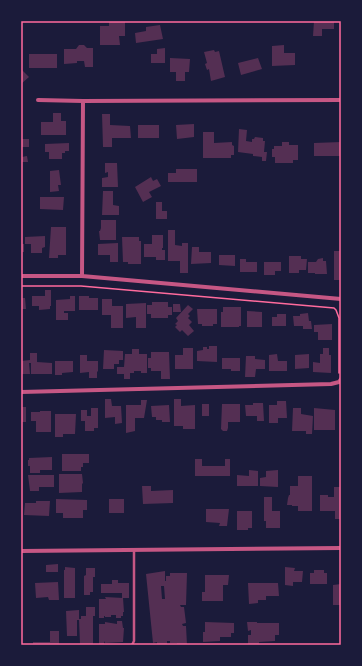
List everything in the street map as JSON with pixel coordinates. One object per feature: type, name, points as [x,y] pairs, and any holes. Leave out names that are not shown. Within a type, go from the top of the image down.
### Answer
[{"type":"street","points":[[38,100],[341,100]]},
{"type":"street","points":[[82,101],[82,276]]},
{"type":"street","points":[[21,276],[82,276],[341,299]]},
{"type":"street","points":[[21,392],[331,384],[339,382],[340,377]]},
{"type":"street","points":[[21,551],[341,548]]},
{"type":"lane","points":[[132,645],[134,641],[134,549]]},
{"type":"path","points":[[21,286],[81,286],[334,308],[339,318],[338,363],[340,377]]},
{"type":"building","points":[[109,21],[125,21],[125,36],[119,36],[120,45],[100,45],[100,26],[109,26]]},
{"type":"building","points":[[314,21],[334,21],[334,29],[322,29],[322,36],[313,36]]},
{"type":"building","points":[[160,25],[163,39],[136,43],[135,33],[146,31],[146,27]]},
{"type":"building","points":[[79,45],[84,45],[87,48],[93,48],[93,67],[85,67],[84,61],[64,64],[64,49],[76,49]]},
{"type":"building","points":[[284,45],[284,53],[295,53],[295,65],[272,66],[272,46]]},
{"type":"building","points":[[165,48],[165,63],[151,63],[151,54],[157,54],[157,49]]},
{"type":"building","points":[[214,50],[215,52],[219,51],[225,77],[211,81],[209,69],[207,70],[205,64],[207,63],[204,52]]},
{"type":"building","points":[[29,54],[57,54],[57,68],[29,68]]},
{"type":"building","points":[[170,58],[190,59],[189,72],[185,72],[185,81],[176,81],[176,72],[170,72]]},
{"type":"building","points":[[258,58],[262,69],[241,75],[238,63]]},
{"type":"building","points":[[21,69],[29,77],[21,84]]},
{"type":"building","points":[[53,113],[61,113],[61,121],[66,121],[66,135],[41,135],[41,122],[53,122]]},
{"type":"building","points":[[102,114],[110,114],[110,125],[130,126],[131,138],[112,138],[112,147],[103,147]]},
{"type":"building","points":[[194,124],[194,137],[177,139],[176,125]]},
{"type":"building","points":[[138,125],[159,125],[159,138],[138,138]]},
{"type":"building","points":[[239,129],[247,130],[246,141],[252,142],[252,139],[255,137],[263,138],[263,141],[265,141],[264,152],[267,152],[266,161],[262,161],[262,157],[253,156],[253,154],[238,152]]},
{"type":"building","points":[[203,132],[214,132],[214,143],[232,142],[232,145],[234,146],[234,155],[231,155],[231,158],[203,158]]},
{"type":"building","points":[[21,139],[29,139],[29,147],[21,147]]},
{"type":"building","points":[[282,142],[289,142],[289,145],[298,145],[298,160],[293,160],[293,163],[275,163],[275,157],[272,157],[272,149],[274,149],[274,146],[282,146]]},
{"type":"building","points":[[341,142],[341,156],[314,156],[314,143]]},
{"type":"building","points":[[69,143],[69,151],[62,153],[62,159],[49,159],[49,152],[45,152],[45,144]]},
{"type":"building","points":[[27,156],[28,162],[22,162],[22,157]]},
{"type":"building","points":[[105,163],[117,163],[118,187],[102,187],[102,178],[108,177],[108,172],[105,173]]},
{"type":"building","points":[[176,169],[197,169],[197,182],[168,182],[168,173],[176,173]]},
{"type":"building","points":[[59,170],[61,185],[58,185],[59,191],[50,192],[50,171]]},
{"type":"building","points":[[151,177],[153,181],[157,179],[161,186],[149,192],[152,197],[143,202],[135,187]]},
{"type":"building","points":[[103,191],[113,191],[113,205],[119,206],[119,215],[102,215]]},
{"type":"building","points":[[40,197],[64,197],[63,210],[40,209]]},
{"type":"building","points":[[156,202],[162,202],[162,211],[167,211],[167,219],[156,219]]},
{"type":"building","points":[[101,220],[116,220],[116,240],[100,240],[99,231],[101,228]]},
{"type":"building","points":[[51,227],[66,227],[66,255],[58,255],[58,258],[49,258]]},
{"type":"building","points":[[168,230],[175,230],[175,245],[182,246],[182,243],[188,243],[188,273],[180,273],[180,261],[168,261]]},
{"type":"building","points":[[152,235],[163,235],[162,250],[165,250],[165,260],[156,260],[156,257],[144,257],[144,244],[152,244]]},
{"type":"building","points":[[45,236],[45,247],[42,248],[42,253],[31,253],[31,244],[25,244],[25,237]]},
{"type":"building","points":[[122,237],[139,237],[139,241],[141,241],[141,264],[128,264],[128,262],[123,262]]},
{"type":"building","points":[[118,243],[118,262],[110,262],[110,255],[98,255],[98,244]]},
{"type":"building","points":[[21,244],[24,244],[24,252],[21,252]]},
{"type":"building","points":[[192,247],[199,247],[199,252],[211,252],[211,263],[191,264]]},
{"type":"building","points":[[334,251],[341,251],[341,280],[334,280]]},
{"type":"building","points":[[219,255],[235,255],[235,266],[219,265]]},
{"type":"building","points":[[289,256],[301,256],[301,259],[307,259],[306,270],[299,270],[299,273],[289,273]]},
{"type":"building","points":[[323,258],[323,261],[326,261],[327,274],[308,273],[308,262],[316,262],[318,259]]},
{"type":"building","points":[[240,259],[246,259],[246,262],[257,262],[257,272],[240,272]]},
{"type":"building","points":[[264,262],[281,262],[281,271],[275,271],[275,275],[264,275]]},
{"type":"building","points":[[45,290],[51,290],[51,306],[50,309],[39,310],[39,306],[32,306],[32,296],[45,296]]},
{"type":"building","points":[[70,296],[75,296],[75,311],[64,311],[64,313],[68,313],[68,320],[56,320],[56,300],[70,299]]},
{"type":"building","points":[[79,296],[98,298],[98,310],[79,310]]},
{"type":"building","points":[[21,298],[25,298],[26,309],[21,309]]},
{"type":"building","points":[[102,299],[112,299],[112,306],[123,306],[123,328],[111,328],[111,315],[102,315]]},
{"type":"building","points":[[152,302],[168,302],[168,307],[172,307],[172,315],[168,315],[168,318],[151,318],[151,314],[147,314],[147,305],[152,305]]},
{"type":"building","points":[[146,303],[146,328],[136,328],[136,317],[126,318],[126,304]]},
{"type":"building","points":[[173,304],[180,304],[181,312],[173,312]]},
{"type":"building","points":[[188,305],[193,309],[188,314],[190,316],[188,318],[192,322],[189,325],[194,331],[188,336],[182,330],[180,332],[175,327],[177,325],[175,324],[178,321],[176,318]]},
{"type":"building","points":[[223,307],[241,307],[241,326],[221,327],[221,312],[223,312]]},
{"type":"building","points":[[197,309],[217,309],[217,324],[213,324],[213,326],[202,326],[202,324],[198,324]]},
{"type":"building","points":[[247,311],[262,312],[262,327],[247,327]]},
{"type":"building","points":[[308,313],[312,329],[303,329],[303,326],[294,326],[293,316],[300,316],[300,314]]},
{"type":"building","points":[[277,314],[286,314],[286,326],[272,326],[272,317],[277,317]]},
{"type":"building","points":[[332,324],[332,340],[318,340],[318,332],[314,332],[314,325]]},
{"type":"building","points":[[209,346],[217,346],[217,362],[197,361],[197,351],[203,350],[203,347],[207,347],[207,349],[209,349]]},
{"type":"building","points":[[183,348],[193,348],[193,369],[175,369],[175,355],[183,355]]},
{"type":"building","points":[[323,348],[329,348],[329,355],[331,355],[331,373],[313,372],[313,362],[320,363],[320,354],[323,354]]},
{"type":"building","points":[[132,349],[139,349],[139,354],[147,354],[147,373],[134,371],[134,373],[130,373],[130,379],[124,379],[124,374],[117,374],[117,367],[124,367],[125,354],[132,354]]},
{"type":"building","points":[[104,350],[123,351],[123,360],[119,360],[119,364],[114,364],[114,369],[103,369]]},
{"type":"building","points":[[151,352],[169,352],[170,379],[161,379],[161,371],[151,371],[151,368],[148,368],[148,358],[151,358]]},
{"type":"building","points":[[30,353],[37,353],[37,362],[52,363],[52,374],[31,374],[31,363],[29,363],[30,374],[21,374],[21,361],[30,360]]},
{"type":"building","points":[[277,354],[278,361],[287,361],[287,371],[269,371],[269,355]]},
{"type":"building","points":[[309,354],[309,368],[295,369],[295,355]]},
{"type":"building","points":[[80,355],[87,355],[87,361],[98,361],[97,378],[89,378],[89,372],[80,373]]},
{"type":"building","points":[[246,356],[255,356],[255,359],[265,360],[265,369],[256,369],[255,377],[245,377]]},
{"type":"building","points":[[222,358],[240,358],[240,371],[222,369]]},
{"type":"building","points":[[55,361],[73,361],[73,372],[55,375]]},
{"type":"building","points":[[105,399],[111,399],[112,406],[121,406],[122,423],[115,424],[115,417],[105,418]]},
{"type":"building","points":[[174,399],[181,399],[181,406],[195,405],[195,429],[183,429],[183,426],[174,426]]},
{"type":"building","points":[[141,400],[147,400],[144,418],[135,418],[135,431],[126,433],[126,405],[141,405]]},
{"type":"building","points":[[277,401],[286,401],[287,418],[278,418],[278,423],[269,423],[269,405],[277,405]]},
{"type":"building","points":[[253,403],[263,403],[264,421],[257,421],[257,416],[246,416],[245,405],[253,405]]},
{"type":"building","points":[[202,404],[209,404],[209,416],[202,416]]},
{"type":"building","points":[[222,404],[240,404],[240,422],[228,422],[227,431],[223,431],[221,429]]},
{"type":"building","points":[[169,405],[170,422],[162,422],[162,420],[156,420],[156,417],[152,417],[151,406]]},
{"type":"building","points":[[21,407],[26,407],[26,422],[21,422]]},
{"type":"building","points":[[91,408],[98,408],[98,428],[94,428],[94,431],[85,431],[85,421],[81,421],[81,410],[87,410],[87,416],[91,416]]},
{"type":"building","points":[[293,408],[301,408],[301,414],[313,416],[312,434],[306,434],[306,431],[292,431]]},
{"type":"building","points":[[314,408],[335,410],[335,430],[314,430]]},
{"type":"building","points":[[51,411],[51,432],[36,432],[36,421],[31,421],[31,412]]},
{"type":"building","points":[[55,414],[76,414],[75,434],[63,434],[63,437],[55,437]]},
{"type":"building","points":[[62,454],[89,454],[89,463],[83,463],[81,471],[62,471]]},
{"type":"building","points":[[52,457],[52,470],[40,470],[40,473],[30,473],[30,466],[28,466],[29,458]]},
{"type":"building","points":[[195,459],[202,459],[202,466],[225,466],[225,459],[230,459],[230,476],[195,476]]},
{"type":"building","points":[[249,470],[258,471],[258,486],[237,486],[237,475],[249,476]]},
{"type":"building","points":[[278,470],[278,487],[260,486],[260,478],[266,477],[266,471]]},
{"type":"building","points":[[59,474],[82,474],[82,492],[59,493]]},
{"type":"building","points":[[28,475],[54,475],[54,487],[39,487],[39,491],[30,491]]},
{"type":"building","points":[[298,476],[312,476],[312,511],[298,511],[298,506],[287,505],[290,495],[290,486],[298,486]]},
{"type":"building","points":[[142,486],[151,486],[151,491],[173,490],[173,503],[143,504]]},
{"type":"building","points":[[334,487],[341,487],[341,519],[335,519],[335,511],[320,511],[320,495],[334,497]]},
{"type":"building","points":[[264,497],[272,497],[272,511],[280,511],[280,528],[266,528],[266,521],[264,521]]},
{"type":"building","points":[[56,499],[87,500],[87,510],[83,510],[83,518],[63,518],[63,513],[56,513]]},
{"type":"building","points":[[109,499],[124,499],[124,513],[109,513]]},
{"type":"building","points":[[36,501],[50,501],[49,516],[24,515],[25,503],[36,503]]},
{"type":"building","points":[[206,509],[229,509],[227,526],[219,526],[220,523],[206,522]]},
{"type":"building","points":[[237,511],[252,511],[252,528],[248,528],[248,530],[237,530]]},
{"type":"building","points":[[58,564],[58,572],[46,572],[46,565]]},
{"type":"building","points":[[65,567],[75,568],[75,598],[64,598]]},
{"type":"building","points":[[285,567],[295,568],[294,571],[303,571],[302,582],[293,582],[293,586],[285,585]]},
{"type":"building","points":[[86,568],[95,568],[95,577],[93,577],[93,592],[90,592],[90,595],[84,595],[84,576],[86,575]]},
{"type":"building","points":[[314,570],[324,570],[324,573],[327,573],[327,584],[310,584],[310,573],[314,573]]},
{"type":"building","points":[[165,571],[166,581],[166,576],[170,576],[170,573],[187,573],[186,605],[180,605],[181,607],[184,607],[186,623],[182,624],[183,626],[186,626],[187,645],[177,645],[177,643],[170,643],[170,641],[167,641],[167,644],[157,644],[157,642],[153,643],[146,574]],"holes":[[[161,586],[164,586],[165,599],[162,599]]]},
{"type":"building","points":[[205,575],[229,575],[228,585],[223,585],[223,601],[202,601],[202,592],[205,592]]},
{"type":"building","points":[[112,580],[118,580],[118,583],[129,583],[129,598],[122,598],[122,593],[101,593],[101,584],[112,584]]},
{"type":"building","points":[[58,582],[59,600],[49,600],[48,597],[36,598],[35,583]]},
{"type":"building","points":[[248,583],[278,583],[279,596],[266,596],[266,600],[258,600],[258,603],[249,604]]},
{"type":"building","points":[[341,584],[341,605],[333,605],[333,585]]},
{"type":"building","points":[[105,597],[123,598],[124,612],[121,618],[116,618],[116,615],[111,615],[111,617],[104,616],[104,618],[99,618],[99,599],[106,599]]},
{"type":"building","points":[[86,607],[95,607],[95,616],[93,616],[93,644],[80,644],[79,619],[81,619],[81,616],[86,616]]},
{"type":"building","points":[[79,610],[79,620],[77,620],[77,636],[67,636],[66,611]]},
{"type":"building","points":[[117,621],[122,621],[124,628],[123,642],[105,643],[104,641],[104,645],[99,645],[99,624],[105,624],[105,622],[117,624]]},
{"type":"building","points":[[205,622],[234,623],[234,633],[231,633],[231,637],[220,637],[220,641],[203,642]]},
{"type":"building","points":[[247,622],[279,623],[279,635],[275,635],[275,641],[259,642],[259,644],[248,644],[248,635],[251,635],[251,630],[248,631]]},
{"type":"building","points":[[50,631],[59,631],[59,645],[33,645],[33,642],[50,642]]}]
